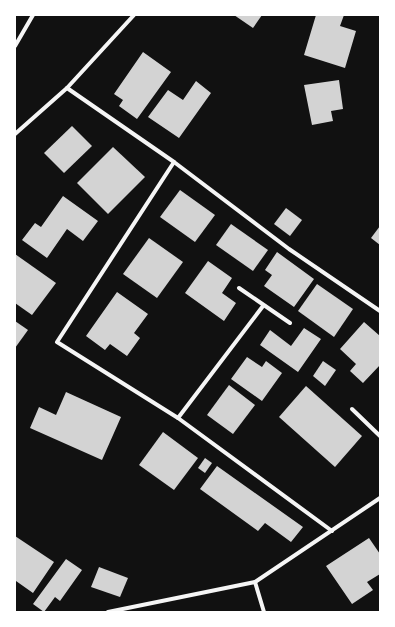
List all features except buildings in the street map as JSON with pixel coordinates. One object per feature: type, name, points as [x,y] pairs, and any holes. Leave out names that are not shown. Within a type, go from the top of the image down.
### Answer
[{"type":"street","points":[[15,46],[33,15]]},
{"type":"street","points":[[15,134],[67,88],[134,15]]},
{"type":"street","points":[[67,88],[174,162],[289,249],[380,312]]},
{"type":"street","points":[[174,162],[57,342],[178,418],[332,531]]},
{"type":"street","points":[[238,288],[290,323]]},
{"type":"street","points":[[178,418],[263,306]]},
{"type":"street","points":[[352,409],[380,436]]},
{"type":"street","points":[[108,612],[255,582],[380,498]]},
{"type":"street","points":[[255,582],[264,612]]}]
